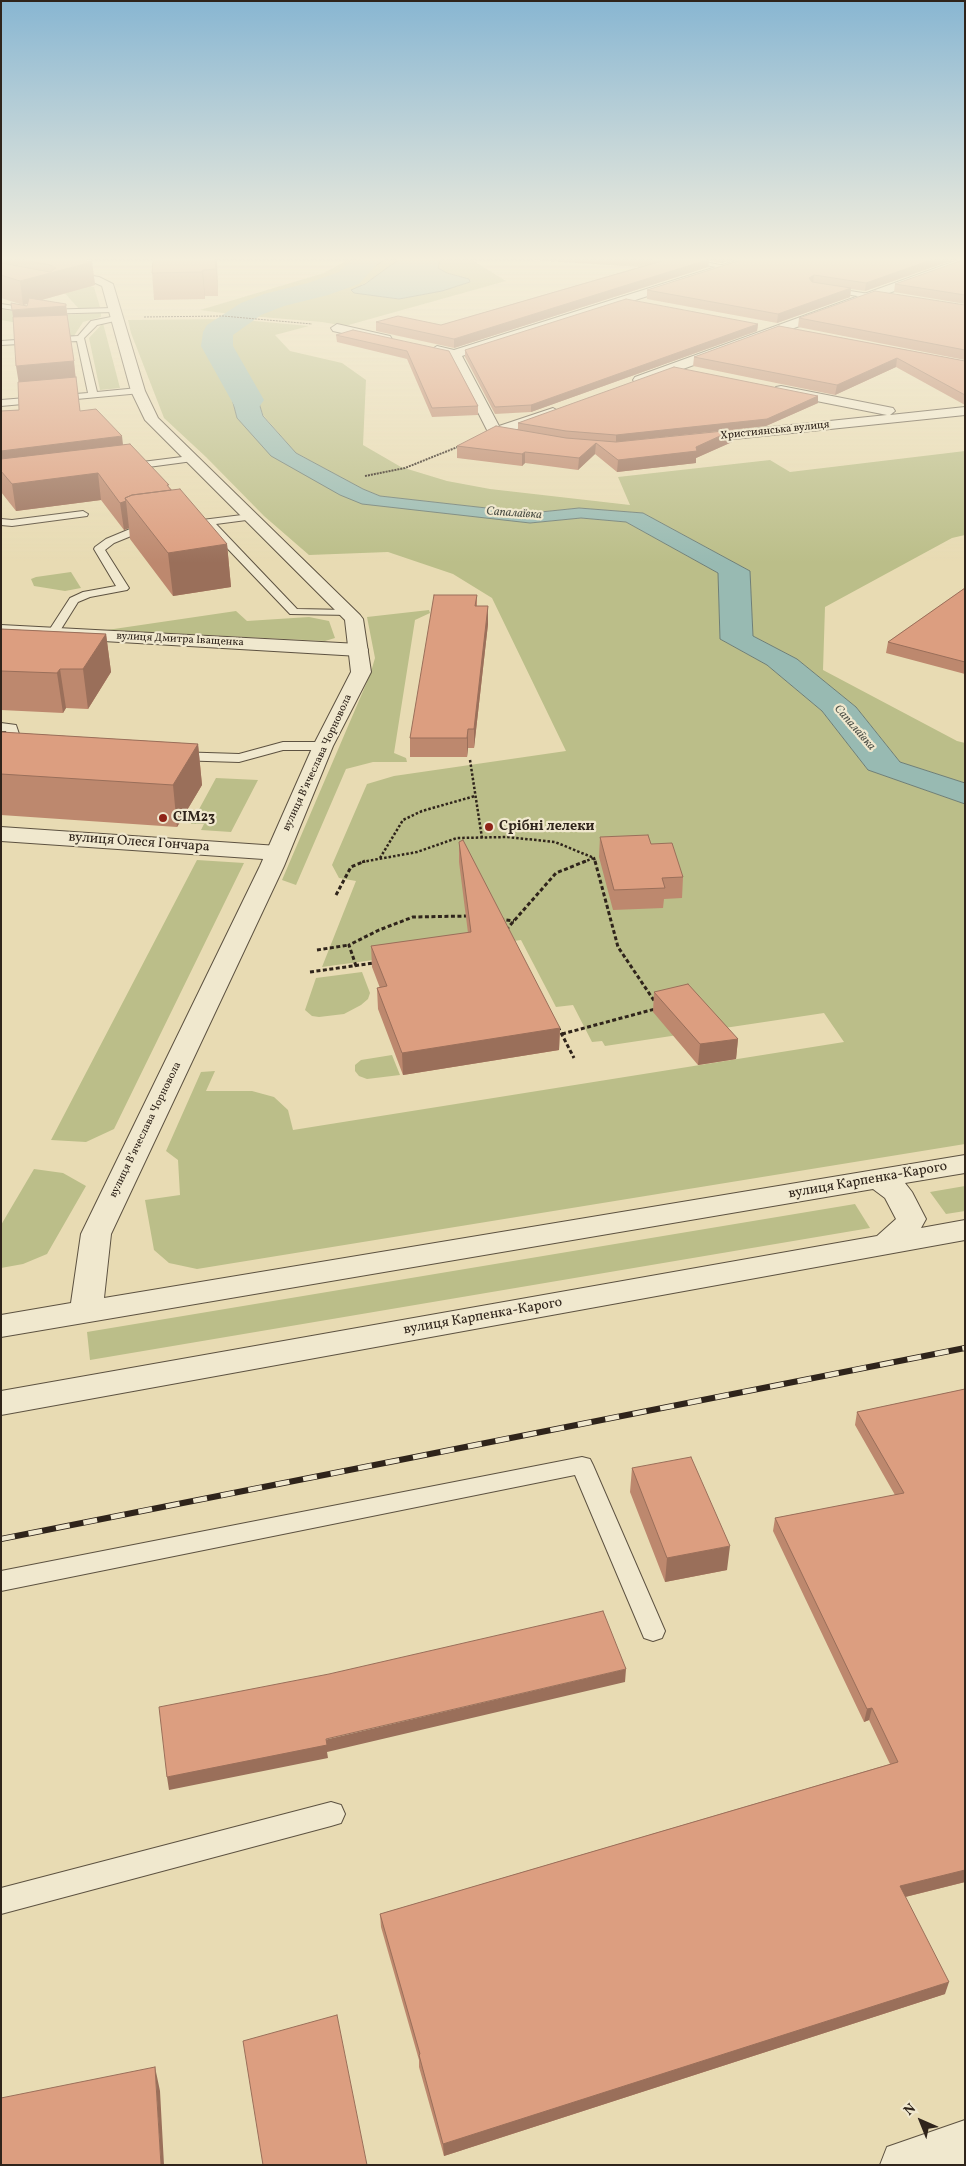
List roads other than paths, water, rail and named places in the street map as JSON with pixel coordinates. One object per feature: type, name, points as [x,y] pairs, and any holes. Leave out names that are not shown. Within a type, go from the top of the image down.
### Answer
[{"type":"street","name":"вулиця Вʼячеслава Чорновола","points":[[86,1311],[96,1234],[278,853],[323,746],[361,672],[354,619],[152,420],[138,391],[129,361]]},
{"type":"street","points":[[459,361],[495,432]]},
{"type":"street","points":[[626,385],[691,361]]},
{"type":"street","points":[[672,368],[701,374]]},
{"type":"street","points":[[769,387],[914,416]]},
{"type":"street","points":[[495,432],[560,409]]},
{"type":"street","name":"Християнська вулиця","points":[[683,441],[965,411]]},
{"type":"street","points":[[495,432],[522,437]]},
{"type":"street","name":"вулиця Дмитра Іващенка","points":[[1,630],[359,650]]},
{"type":"street","name":"вулиця Олеся Гончара","points":[[1,834],[278,853]]},
{"type":"street","name":"вулиця Карпенка-Карого","points":[[1,1326],[965,1164]]},
{"type":"street","points":[[879,1179],[897,1192],[910,1219],[904,1230],[886,1244]]},
{"type":"street","name":"вулиця Карпенка-Карого","points":[[1,1403],[965,1230]]},
{"type":"street","points":[[906,2165],[965,2145]]},
{"type":"lane","points":[[85,361],[93,394]]},
{"type":"lane","points":[[1,403],[138,391]]},
{"type":"lane","points":[[115,468],[190,458]]},
{"type":"lane","points":[[1,522],[12,524],[83,514]]},
{"type":"lane","points":[[54,632],[74,600],[87,594],[123,588],[99,549],[110,541],[134,531],[250,517]]},
{"type":"lane","points":[[209,523],[294,612],[347,613]]},
{"type":"lane","points":[[1,727],[11,728],[19,752],[38,753]]},
{"type":"lane","points":[[162,756],[239,758],[283,746],[323,746]]},
{"type":"lane","points":[[1,1582],[582,1465],[653,1631]]},
{"type":"lane","points":[[1,1901],[331,1814]]},
{"type":"water","points":[[213,361],[237,361],[256,393],[263,416],[296,453],[363,489],[380,496],[531,513],[579,508],[643,513],[750,571],[753,636],[797,659],[856,707],[900,762],[965,783],[965,804],[868,770],[822,711],[767,665],[720,639],[718,573],[626,522],[581,518],[530,523],[362,504],[340,495],[271,456],[237,418],[231,395]]},
{"type":"waterway","name":"Сапалаївка","points":[[225,361],[247,400]]},
{"type":"railway","points":[[1,1539],[965,1348]]},
{"type":"place","name":"СІМ23","points":[[163,818]]},
{"type":"place","name":"Срібні лелеки","points":[[489,827]]}]
